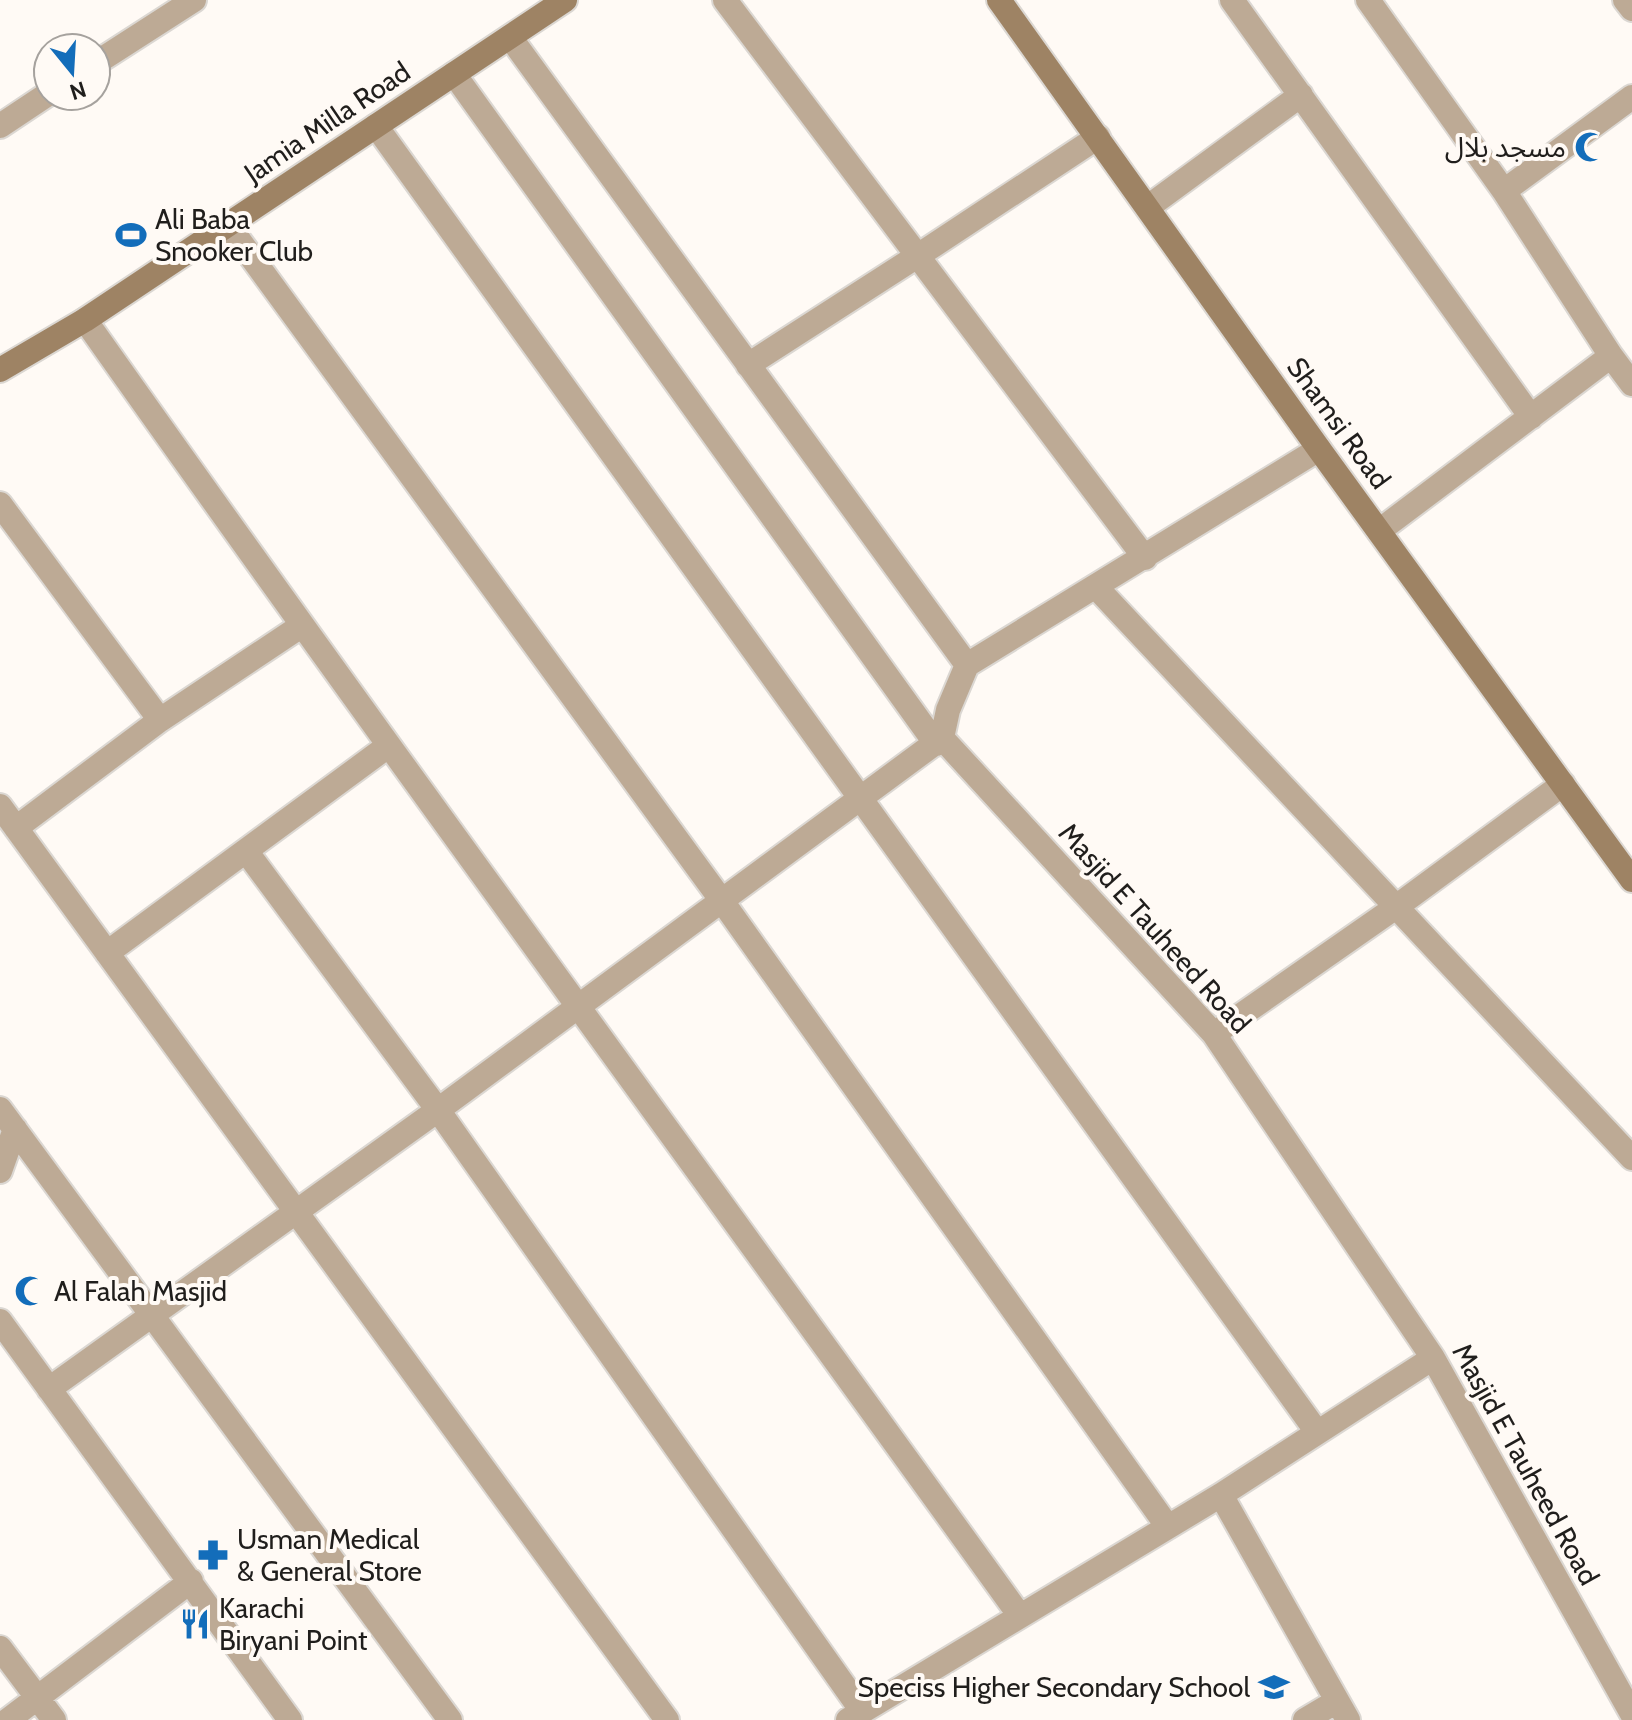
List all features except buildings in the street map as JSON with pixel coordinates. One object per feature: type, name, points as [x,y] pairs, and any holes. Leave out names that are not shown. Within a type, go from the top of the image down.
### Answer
[{"type":"street","points":[[112,53],[194,0]]},
{"type":"street","points":[[725,0],[1145,558]]},
{"type":"street","name":"Shamsi Road","points":[[999,0],[1319,449],[1632,880]]},
{"type":"street","points":[[1232,0],[1531,417]]},
{"type":"street","points":[[1368,0],[1504,191],[1632,384]]},
{"type":"street","points":[[1625,0],[1632,9]]},
{"type":"street","name":"Jamia Milla Road","points":[[0,370],[85,320],[562,1]]},
{"type":"street","points":[[510,37],[967,665]]},
{"type":"street","name":"Masjid E Tauheed Road","points":[[454,74],[939,741],[1214,1034],[1433,1358],[1632,1714]]},
{"type":"street","points":[[1148,207],[1301,95]]},
{"type":"street","points":[[1504,191],[1632,97]]},
{"type":"street","points":[[0,126],[32,105]]},
{"type":"street","points":[[376,126],[1317,1432]]},
{"type":"street","points":[[748,365],[1098,137]]},
{"type":"street","points":[[228,225],[722,901],[1168,1527]]},
{"type":"street","points":[[85,320],[301,626],[1020,1616]]},
{"type":"street","points":[[1379,531],[1611,356]]},
{"type":"street","points":[[49,1389],[438,1110],[939,741],[967,665],[1319,449]]},
{"type":"street","points":[[0,504],[160,720]]},
{"type":"street","points":[[1096,587],[1632,1158]]},
{"type":"street","points":[[16,828],[160,720],[301,626]]},
{"type":"street","points":[[107,953],[388,746]]},
{"type":"street","points":[[1214,1034],[1396,907],[1563,784]]},
{"type":"street","points":[[0,806],[667,1720]]},
{"type":"street","points":[[246,851],[438,1110],[855,1716],[1221,1495],[1433,1358]]},
{"type":"street","points":[[0,1109],[450,1720]]},
{"type":"street","points":[[0,1171],[15,1129]]},
{"type":"street","points":[[0,1321],[290,1720]]},
{"type":"street","points":[[1221,1495],[1343,1711],[1305,1720]]},
{"type":"street","points":[[8,1720],[191,1581]]},
{"type":"street","points":[[0,1648],[54,1720]]},
{"type":"place","name":"مسجد بلال","points":[[1590,147]]},
{"type":"place","name":"Ali Baba Snooker Club","points":[[131,235]]},
{"type":"place","name":"Al Falah Masjid","points":[[30,1291]]},
{"type":"place","name":"Usman Medical & General Store","points":[[213,1555]]},
{"type":"place","name":"Karachi Biryani Point","points":[[195,1624]]},
{"type":"place","name":"Speciss Higher Secondary School","points":[[1274,1687]]}]
